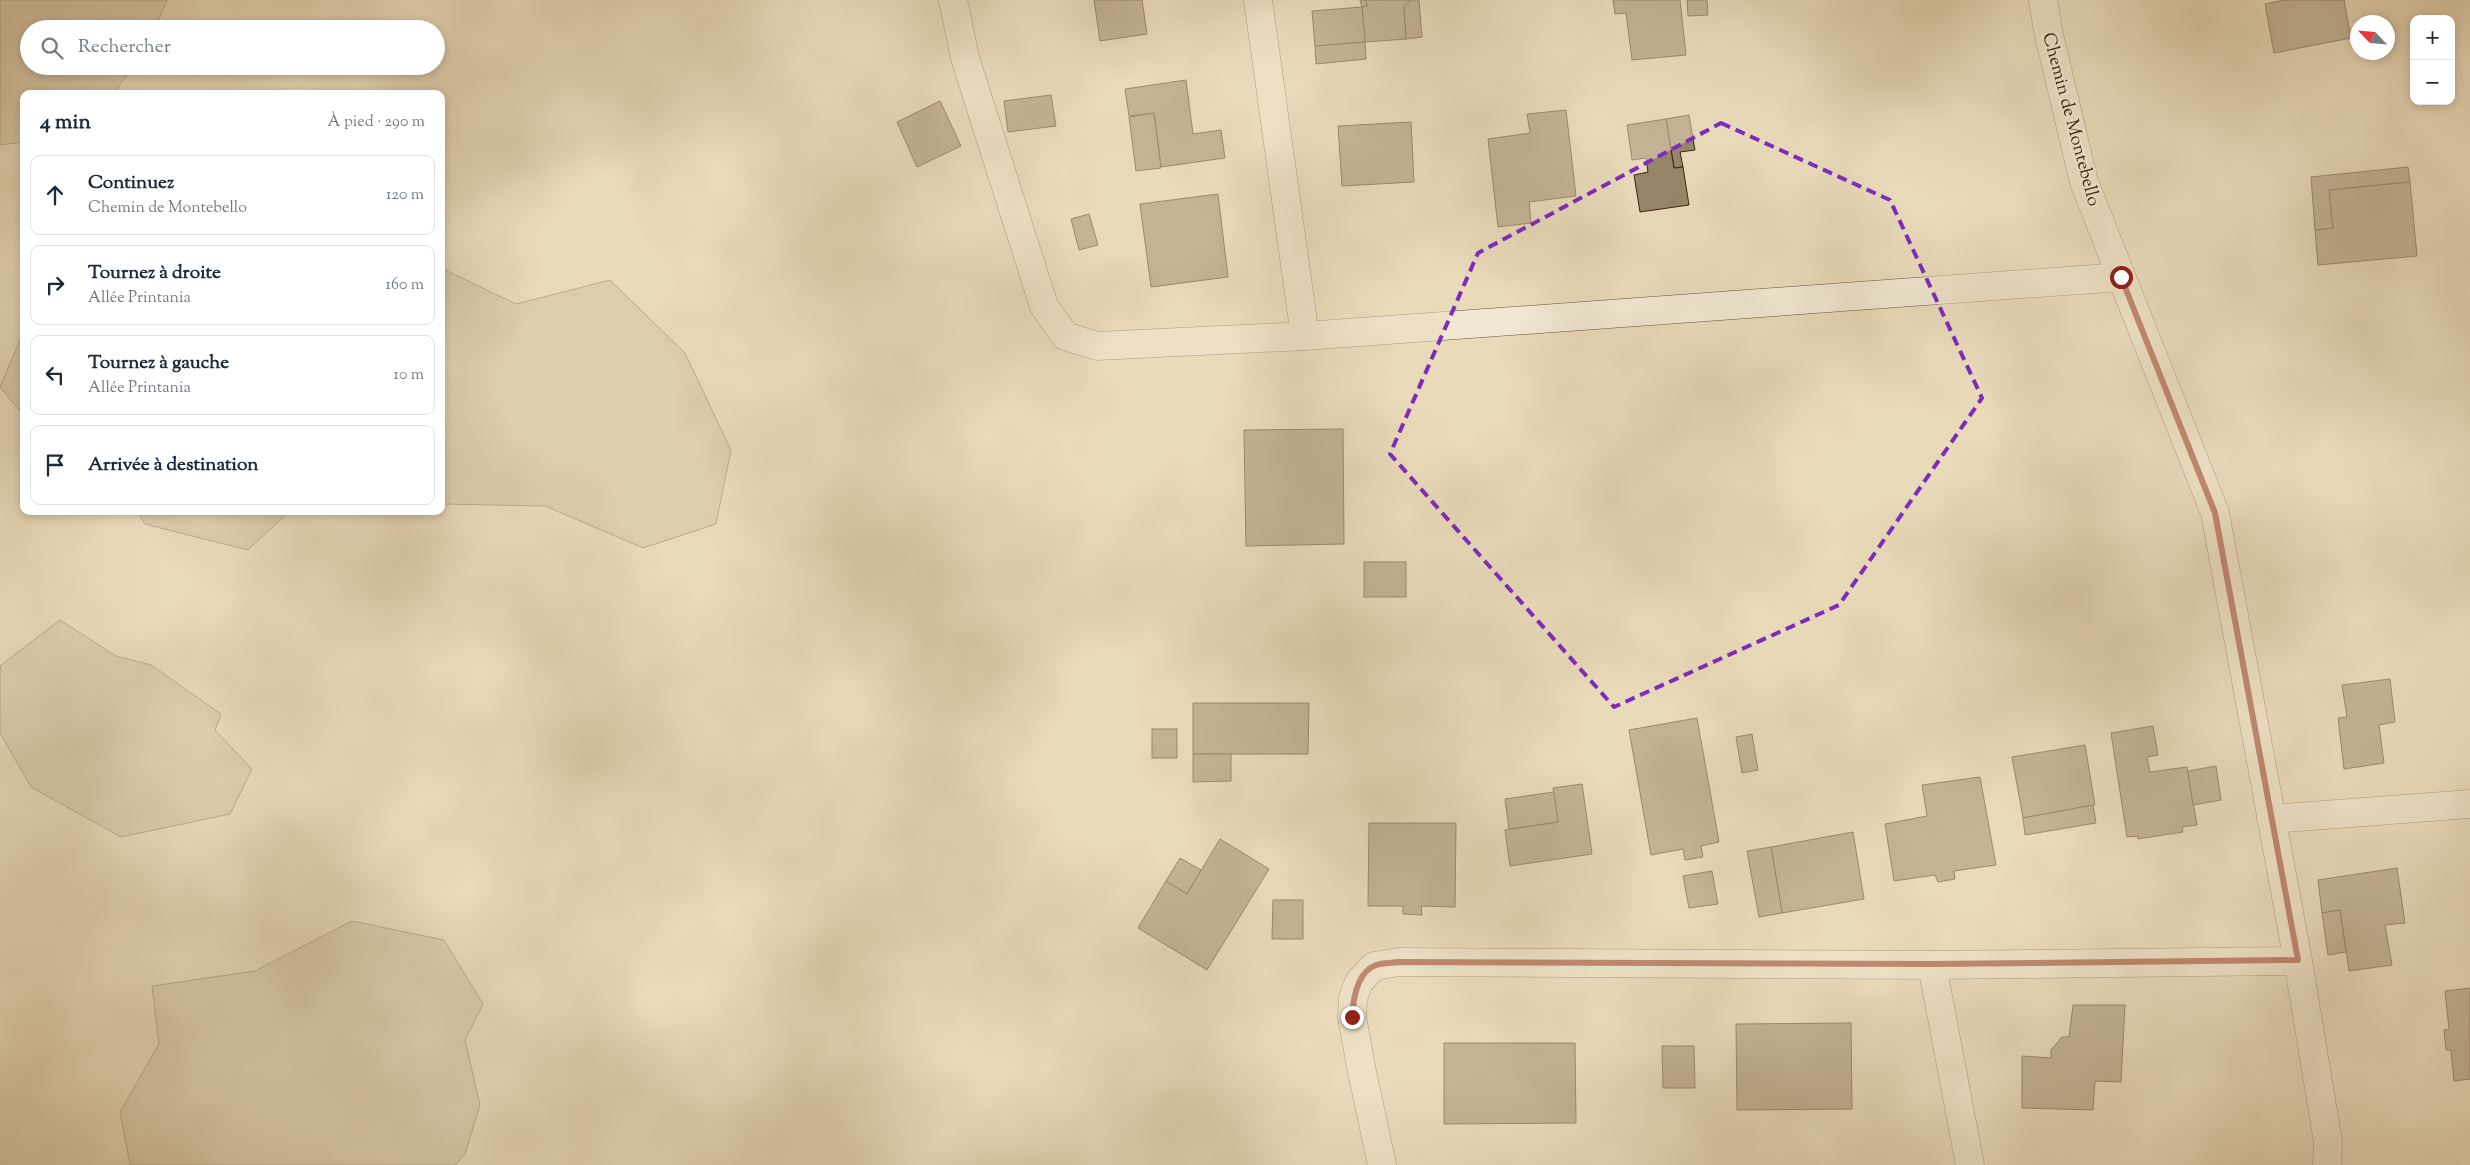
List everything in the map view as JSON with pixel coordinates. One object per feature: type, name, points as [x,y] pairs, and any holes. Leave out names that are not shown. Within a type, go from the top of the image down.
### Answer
[{"type":"street","points":[[953,0],[965,58],[1044,306],[1065,336],[1097,346],[1306,336],[2121,277]]},
{"type":"street","points":[[1258,0],[1306,336]]},
{"type":"street","name":"Chemin de Montebello","points":[[2043,0],[2048,31],[2084,182],[2215,513],[2298,960],[2328,1142],[2327,1165]]},
{"type":"street","points":[[2271,819],[2470,804]]},
{"type":"street","points":[[1382,1165],[1360,1067],[1352,1017],[1353,998],[1359,982],[1374,966],[1399,962],[1932,964],[2298,960]]},
{"type":"street","points":[[1932,964],[1970,1165]]},
{"type":"highlighted area","points":[[1721,123],[1890,200],[1982,398],[1839,605],[1614,707],[1390,454],[1478,253]]},
{"type":"shaded area","points":[[0,0],[167,0],[159,20],[20,20],[20,75],[127,75],[116,90],[20,90],[20,142],[0,145]]},
{"type":"shaded area","points":[[445,270],[516,304],[610,280],[685,353],[731,450],[716,524],[643,548],[545,506],[445,504]]},
{"type":"shaded area","points":[[20,340],[20,411],[0,387]]},
{"type":"shaded area","points":[[139,515],[286,515],[248,550],[145,524]]},
{"type":"shaded area","points":[[60,620],[116,656],[151,665],[221,714],[215,730],[252,769],[230,814],[121,837],[31,787],[0,733],[1,665]]},
{"type":"shaded area","points":[[352,921],[444,940],[483,1004],[465,1040],[480,1105],[465,1154],[455,1165],[130,1165],[120,1112],[159,1044],[152,986],[255,971]]},
{"type":"building","points":[[1094,0],[1142,0],[1147,34],[1100,41]]},
{"type":"building","points":[[1360,0],[1366,0],[1367,6],[1362,7]]},
{"type":"building","points":[[1366,0],[1411,0],[1404,7],[1406,39],[1365,42],[1362,7],[1367,6]]},
{"type":"building","points":[[1411,0],[1419,0],[1422,37],[1406,39],[1404,7]]},
{"type":"building","points":[[1613,0],[1680,0],[1686,55],[1632,60],[1626,13],[1615,14]]},
{"type":"building","points":[[1687,0],[1707,0],[1708,15],[1688,16]]},
{"type":"building","points":[[2284,0],[2344,0],[2350,38],[2274,53],[2265,4]]},
{"type":"building","points":[[1362,7],[1365,42],[1315,46],[1312,11]]},
{"type":"building","points":[[1365,42],[1366,59],[1316,64],[1315,46]]},
{"type":"building","points":[[1186,80],[1193,134],[1221,130],[1225,158],[1161,167],[1154,113],[1129,116],[1125,89]]},
{"type":"building","points":[[1051,95],[1056,126],[1008,132],[1004,101]]},
{"type":"building","points":[[940,101],[961,146],[917,167],[897,122]]},
{"type":"building","points":[[1566,110],[1576,196],[1529,202],[1531,223],[1498,227],[1488,139],[1530,133],[1527,114]]},
{"type":"building","points":[[1154,113],[1161,168],[1136,171],[1129,117]]},
{"type":"building","points":[[1689,115],[1695,150],[1680,152],[1683,167],[1674,168],[1666,119]]},
{"type":"building","points":[[1666,119],[1674,168],[1683,167],[1689,205],[1640,212],[1634,175],[1648,172],[1646,158],[1632,160],[1627,125]]},
{"type":"building","points":[[1411,122],[1414,182],[1342,186],[1338,126]]},
{"type":"building","points":[[2408,167],[2410,182],[2329,190],[2333,228],[2315,230],[2311,177]]},
{"type":"building","points":[[2410,182],[2417,256],[2318,265],[2315,230],[2333,228],[2329,190]]},
{"type":"building","points":[[1218,194],[1228,277],[1151,287],[1140,204]]},
{"type":"building","points":[[1089,214],[1098,245],[1079,250],[1071,219]]},
{"type":"building","points":[[1343,429],[1344,544],[1246,546],[1244,430]]},
{"type":"building","points":[[1364,562],[1406,562],[1406,597],[1364,597]]},
{"type":"building","points":[[2390,679],[2395,722],[2379,725],[2384,763],[2344,769],[2338,718],[2347,717],[2342,685]]},
{"type":"building","points":[[1193,703],[1309,703],[1308,754],[1193,754]]},
{"type":"building","points":[[1697,718],[1719,842],[1701,846],[1703,857],[1685,860],[1683,849],[1651,855],[1629,730]]},
{"type":"building","points":[[2153,726],[2158,755],[2147,757],[2150,772],[2187,767],[2197,825],[2182,827],[2183,832],[2138,839],[2138,836],[2127,837],[2111,733]]},
{"type":"building","points":[[1152,729],[1177,729],[1177,758],[1152,758]]},
{"type":"building","points":[[1752,734],[1758,770],[1742,773],[1736,737]]},
{"type":"building","points":[[2085,745],[2095,805],[2023,818],[2012,757]]},
{"type":"building","points":[[1193,754],[1231,754],[1231,781],[1193,782]]},
{"type":"building","points":[[2216,766],[2221,800],[2193,805],[2188,771]]},
{"type":"building","points":[[1980,777],[1996,865],[1954,871],[1955,879],[1938,882],[1935,875],[1894,881],[1885,824],[1927,816],[1922,785]]},
{"type":"building","points":[[1582,784],[1592,854],[1510,866],[1505,830],[1558,822],[1553,788]]},
{"type":"building","points":[[1554,792],[1558,822],[1509,829],[1505,799]]},
{"type":"building","points":[[2093,805],[2096,823],[2025,835],[2023,818]]},
{"type":"building","points":[[1369,823],[1456,823],[1455,907],[1421,906],[1422,915],[1403,914],[1403,906],[1368,906]]},
{"type":"building","points":[[1853,832],[1864,899],[1782,913],[1771,847]]},
{"type":"building","points":[[1220,839],[1269,869],[1207,970],[1138,928],[1166,881],[1187,894]]},
{"type":"building","points":[[1771,847],[1782,913],[1759,917],[1747,851]]},
{"type":"building","points":[[1180,858],[1201,870],[1187,894],[1166,881]]},
{"type":"building","points":[[2397,868],[2405,923],[2385,925],[2392,965],[2349,971],[2340,910],[2322,913],[2318,880]]},
{"type":"building","points":[[1712,871],[1718,904],[1689,908],[1683,876]]},
{"type":"building","points":[[1273,900],[1303,900],[1303,939],[1272,939]]},
{"type":"building","points":[[2340,910],[2346,952],[2328,955],[2322,913]]},
{"type":"building","points":[[2470,988],[2470,1079],[2454,1081],[2451,1050],[2446,1050],[2444,1030],[2449,1029],[2445,991]]},
{"type":"building","points":[[2073,1005],[2125,1005],[2121,1082],[2095,1081],[2093,1110],[2022,1108],[2022,1056],[2051,1058],[2051,1050],[2062,1037],[2069,1037]]},
{"type":"building","points":[[1851,1023],[1852,1109],[1737,1110],[1736,1024]]},
{"type":"building","points":[[1444,1043],[1575,1043],[1576,1123],[1444,1124]]},
{"type":"building","points":[[1662,1046],[1694,1046],[1695,1088],[1663,1088]]},
{"type":"route","points":[[1352,1017],[1353,998],[1359,982],[1374,966],[1399,962],[1932,964],[2280,962],[2298,960],[2215,513],[2121,277]]}]
